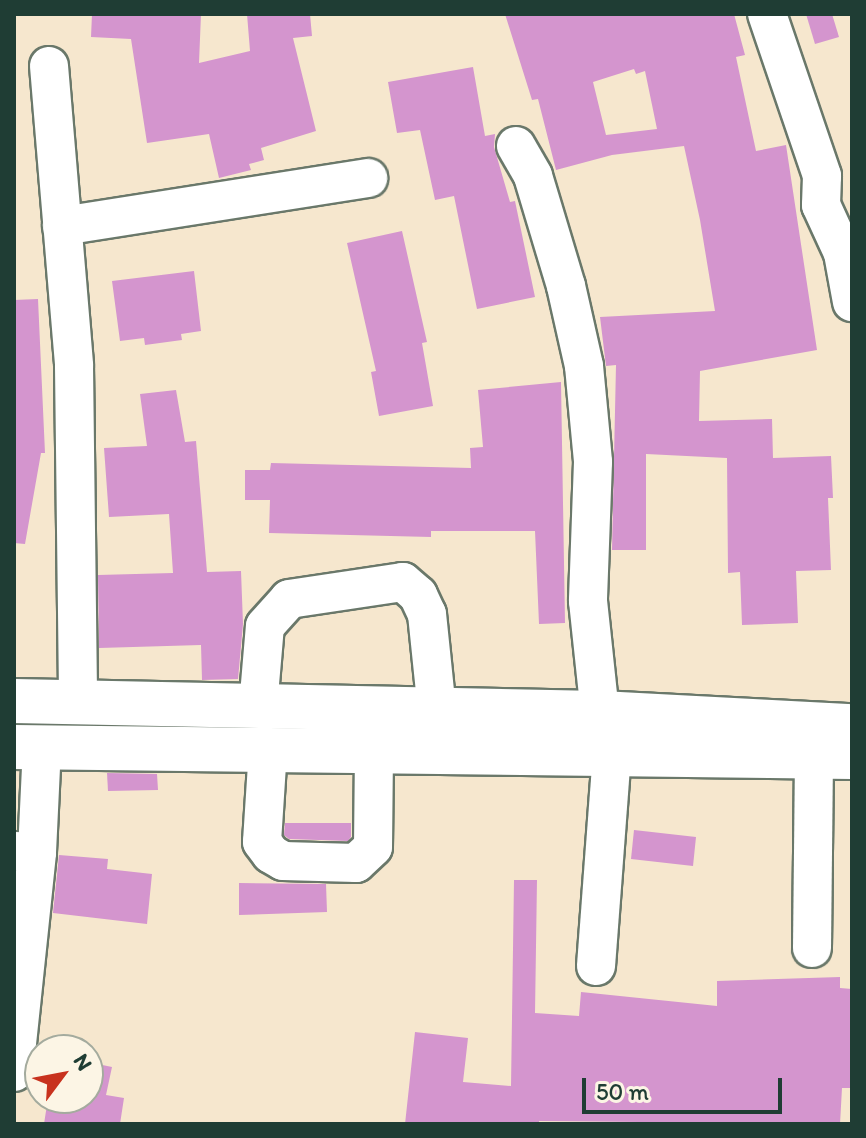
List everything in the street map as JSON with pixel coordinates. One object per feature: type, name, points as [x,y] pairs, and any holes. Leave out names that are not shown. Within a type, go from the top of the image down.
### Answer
[{"type":"main road","points":[[14,701],[437,710],[606,734],[833,757]]},
{"type":"main road","points":[[28,747],[374,750],[606,734],[852,726]]},
{"type":"street","points":[[767,14],[822,176],[836,201],[852,302]]},
{"type":"street","points":[[49,66],[74,366],[78,703]]},
{"type":"street","points":[[516,146],[533,176],[566,286],[584,366],[593,462],[588,601],[606,734],[596,966]]},
{"type":"street","points":[[62,226],[368,178]]},
{"type":"street","points":[[258,707],[265,626],[289,599],[403,582],[418,595],[427,614],[437,710]]},
{"type":"street","points":[[14,1072],[28,747]]},
{"type":"street","points":[[268,749],[262,842],[271,854],[283,861],[356,863],[373,847],[374,750]]},
{"type":"street","points":[[812,948],[833,757]]},
{"type":"building","points":[[92,14],[201,14],[199,63],[250,51],[247,14],[310,14],[312,36],[293,38],[316,131],[261,148],[264,160],[249,164],[251,170],[219,178],[209,134],[147,143],[131,39],[91,37]]},
{"type":"building","points":[[505,14],[734,14],[745,55],[736,57],[756,151],[786,145],[817,350],[700,371],[699,421],[772,419],[773,458],[831,456],[833,498],[828,498],[831,570],[796,571],[798,623],[742,625],[740,572],[728,573],[727,458],[646,454],[646,550],[612,550],[616,365],[606,366],[600,317],[715,311],[700,220],[684,146],[612,155],[556,170],[538,99],[532,100]],"holes":[[[634,69],[636,74],[645,71],[657,129],[606,135],[593,82]]]},
{"type":"building","points":[[806,14],[832,14],[839,37],[815,44]]},
{"type":"building","points":[[473,67],[485,136],[495,134],[494,147],[510,202],[515,201],[535,297],[477,309],[454,196],[435,200],[420,130],[397,133],[388,82]]},
{"type":"building","points":[[402,231],[427,342],[422,343],[433,406],[379,416],[371,372],[376,371],[347,243]]},
{"type":"building","points":[[194,271],[201,331],[181,334],[182,340],[145,345],[144,338],[120,341],[112,281]]},
{"type":"building","points":[[38,299],[45,453],[41,453],[25,544],[14,543],[14,300]]},
{"type":"building","points":[[561,382],[565,623],[539,624],[535,531],[431,531],[431,537],[269,533],[270,500],[245,500],[245,470],[270,470],[271,463],[471,468],[470,448],[483,447],[478,390]]},
{"type":"building","points":[[176,390],[185,442],[196,441],[207,572],[241,571],[243,624],[238,679],[202,680],[201,645],[99,648],[98,575],[173,573],[169,514],[109,517],[104,448],[147,446],[140,394]]},
{"type":"building","points":[[107,773],[157,774],[158,790],[108,791]]},
{"type":"building","points":[[285,823],[351,823],[351,837],[348,841],[289,839],[284,835]]},
{"type":"building","points":[[634,830],[696,837],[693,866],[631,859]]},
{"type":"building","points":[[59,855],[108,859],[107,869],[152,874],[147,924],[53,913]]},
{"type":"building","points":[[514,880],[537,880],[535,1013],[579,1016],[581,992],[717,1006],[717,981],[840,977],[840,988],[852,989],[852,1088],[842,1088],[840,1124],[539,1121],[539,1124],[405,1124],[415,1032],[468,1038],[463,1082],[511,1086]]},
{"type":"building","points":[[239,883],[326,884],[327,912],[239,915]]},
{"type":"building","points":[[104,1065],[112,1067],[106,1095],[124,1098],[120,1124],[44,1124],[46,1114],[104,1114]]}]
